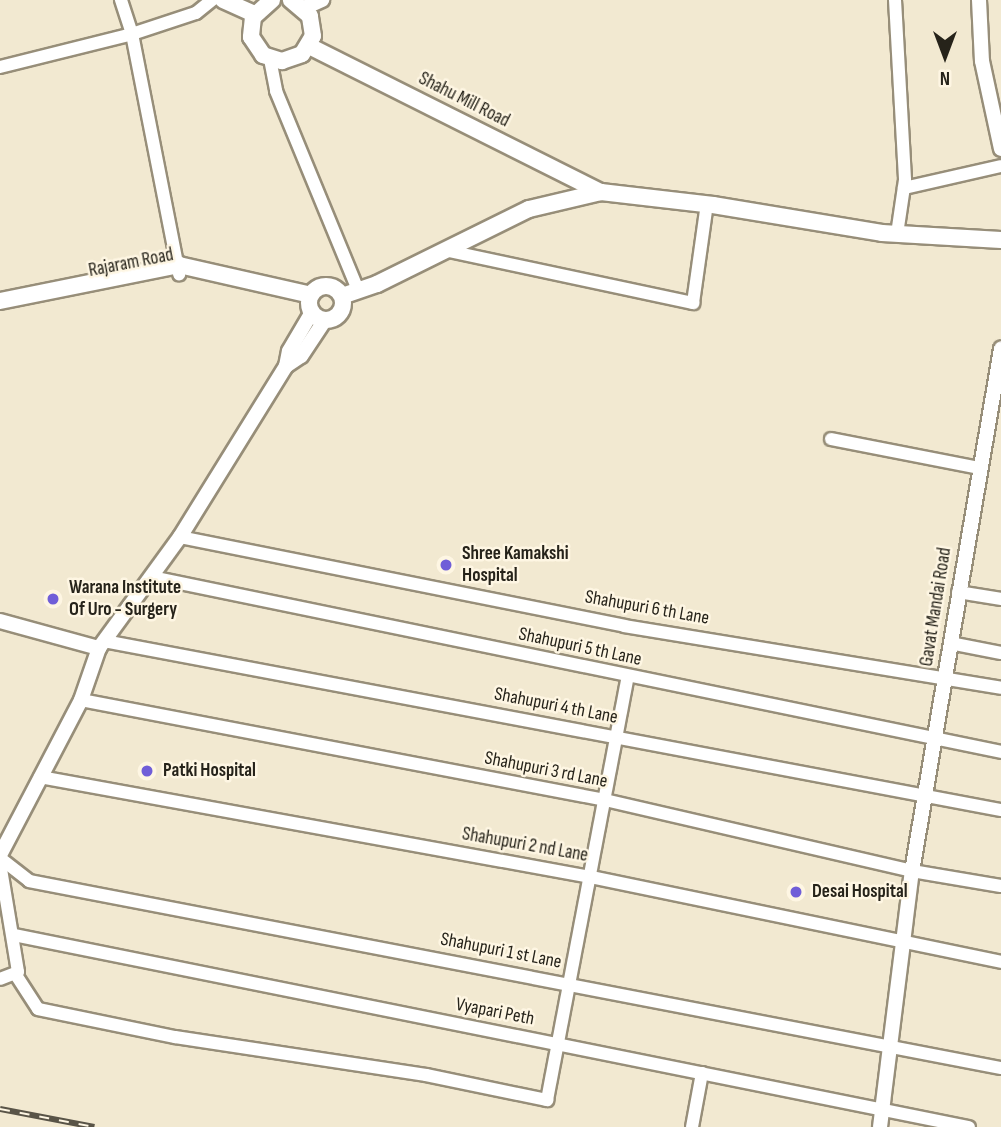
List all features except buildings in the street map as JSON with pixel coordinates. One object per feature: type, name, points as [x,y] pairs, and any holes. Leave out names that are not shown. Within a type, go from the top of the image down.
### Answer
[{"type":"main road","points":[[223,0],[254,15]]},
{"type":"main road","points":[[272,0],[254,15],[251,37],[270,60],[293,59],[309,46],[313,26],[298,4]]},
{"type":"main road","name":"Shahu Mill Road","points":[[309,46],[601,192]]},
{"type":"main road","points":[[315,308],[340,312],[342,296],[529,209],[601,192],[707,204],[897,234],[1001,240]]},
{"type":"main road","points":[[0,301],[179,269]]},
{"type":"main road","name":"Rajaram Road","points":[[0,312],[179,269],[251,287],[315,308],[324,286],[342,296]]},
{"type":"street","points":[[121,0],[132,34],[179,269]]},
{"type":"street","points":[[0,67],[132,34],[197,13],[212,0]]},
{"type":"street","points":[[298,4],[322,0]]},
{"type":"street","points":[[895,0],[904,188],[897,234]]},
{"type":"street","points":[[979,0],[982,61],[1001,149]]},
{"type":"street","points":[[270,60],[276,92],[358,290]]},
{"type":"street","points":[[904,188],[1001,166]]},
{"type":"street","points":[[444,250],[693,303],[707,204]]},
{"type":"street","points":[[315,308],[300,356],[286,366],[180,537],[101,644],[81,700],[0,859],[14,935],[16,975],[38,1009],[175,1037],[426,1075],[547,1100],[628,677]]},
{"type":"street","name":"Gavat Mandai Road","points":[[905,944],[912,871],[927,796],[944,676],[1001,349]]},
{"type":"street","points":[[831,439],[979,468]]},
{"type":"street","name":"Shahupuri 6 th Lane","points":[[180,537],[624,625],[944,676],[1001,688]]},
{"type":"street","name":"Shahupuri 5 th Lane","points":[[151,577],[1001,752]]},
{"type":"street","points":[[958,592],[1001,599]]},
{"type":"street","points":[[0,621],[101,644]]},
{"type":"street","points":[[950,643],[1001,653]]},
{"type":"street","name":"Shahupuri 4 th Lane","points":[[101,644],[617,737],[1001,810]]},
{"type":"street","name":"Shahupuri 3 rd Lane","points":[[81,700],[605,800],[912,871],[1001,887]]},
{"type":"street","name":"Shahupuri 2 nd Lane","points":[[40,777],[591,877],[1001,962]]},
{"type":"street","name":"Shahupuri 1 st Lane","points":[[0,859],[29,881],[1001,1068]]},
{"type":"street","name":"Vyapari Peth","points":[[14,935],[969,1127]]},
{"type":"street","points":[[880,1127],[905,944]]},
{"type":"street","points":[[0,979],[16,975]]},
{"type":"street","points":[[692,1127],[702,1073]]},
{"type":"railway","points":[[0,1109],[94,1127]]},
{"type":"place","name":"Shree Kamakshi Hospital","points":[[446,565]]},
{"type":"place","name":"Warana Institute Of Uro - Surgery","points":[[53,599]]},
{"type":"place","name":"Patki Hospital","points":[[147,771]]},
{"type":"place","name":"Desai Hospital","points":[[796,892]]}]
